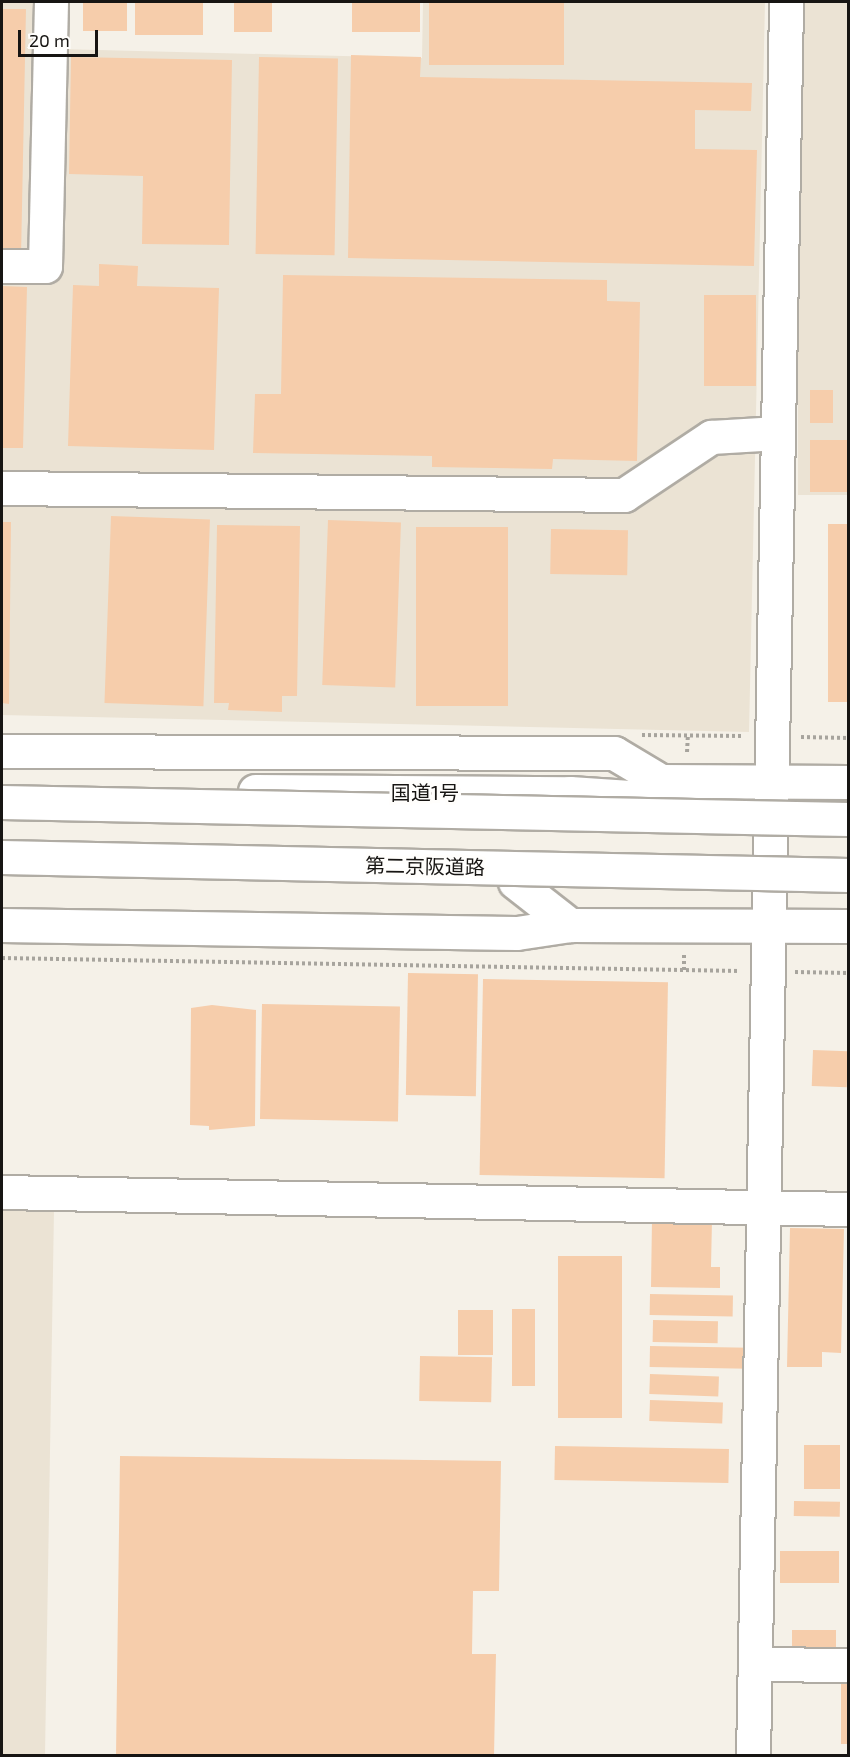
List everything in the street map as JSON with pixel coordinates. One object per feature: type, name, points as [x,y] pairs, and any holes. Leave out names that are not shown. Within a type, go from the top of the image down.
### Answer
[{"type":"main road","points":[[2,266],[45,266],[51,2]]},
{"type":"main road","points":[[753,1755],[767,1208],[766,926],[772,795],[786,2]]},
{"type":"main road","points":[[2,488],[624,495],[711,437],[778,433]]},
{"type":"main road","points":[[2,751],[614,753],[661,781]]},
{"type":"main road","points":[[570,793],[586,785],[661,781],[772,795],[849,782]]},
{"type":"main road","name":"国道1号","points":[[2,790],[772,795],[849,806]]},
{"type":"main road","points":[[2,802],[849,819]]},
{"type":"main road","name":"第二京阪道路","points":[[2,857],[849,875]]},
{"type":"main road","points":[[2,873],[849,888]]},
{"type":"main road","points":[[515,882],[570,925]]},
{"type":"main road","points":[[2,925],[517,933],[570,925],[849,926]]},
{"type":"main road","points":[[2,1192],[849,1209]]},
{"type":"main road","points":[[755,1664],[849,1665]]},
{"type":"path","points":[[809,737],[849,738]]},
{"type":"path","points":[[2,958],[726,971]]},
{"type":"path","points":[[803,973],[849,973]]},
{"type":"shaded area","points":[[2,2],[42,2],[42,257],[2,257]]},
{"type":"shaded area","points":[[423,2],[765,2],[749,732],[2,715],[2,279],[53,280],[59,49],[422,58]]},
{"type":"shaded area","points":[[798,2],[848,2],[848,495],[798,495]]},
{"type":"shaded area","points":[[2,1209],[54,1210],[45,1755],[2,1755]]},
{"type":"building","points":[[83,2],[127,2],[127,31],[83,31]]},
{"type":"building","points":[[135,2],[203,2],[203,35],[135,35]]},
{"type":"building","points":[[234,2],[272,2],[272,32],[234,32]]},
{"type":"building","points":[[352,2],[420,2],[420,32],[352,32]]},
{"type":"building","points":[[429,2],[564,2],[564,65],[429,65]]},
{"type":"building","points":[[2,9],[26,9],[21,256],[2,256]]},
{"type":"building","points":[[351,55],[421,57],[420,77],[752,83],[751,111],[695,110],[695,149],[757,150],[754,266],[348,258]]},
{"type":"building","points":[[71,57],[232,60],[229,245],[142,244],[143,176],[69,174]]},
{"type":"building","points":[[259,57],[338,58],[335,255],[256,254]]},
{"type":"building","points":[[99,264],[138,266],[137,286],[219,288],[214,450],[68,446],[73,285],[99,286]]},
{"type":"building","points":[[283,275],[607,280],[607,301],[640,302],[637,461],[553,459],[552,469],[432,467],[432,456],[253,453],[255,394],[281,394]]},
{"type":"building","points":[[2,286],[27,287],[23,448],[2,448]]},
{"type":"building","points":[[704,295],[756,295],[756,386],[704,386]]},
{"type":"building","points":[[810,390],[833,390],[833,423],[810,423]]},
{"type":"building","points":[[810,440],[848,440],[848,492],[810,492]]},
{"type":"building","points":[[111,516],[210,519],[203,706],[104,703]]},
{"type":"building","points":[[328,520],[401,523],[395,687],[322,685]]},
{"type":"building","points":[[2,522],[11,522],[9,704],[2,703]]},
{"type":"building","points":[[828,524],[848,524],[848,702],[828,702]]},
{"type":"building","points":[[217,525],[300,526],[297,696],[282,696],[282,712],[228,710],[229,703],[214,703]]},
{"type":"building","points":[[416,527],[508,527],[508,706],[416,706]]},
{"type":"building","points":[[551,529],[628,530],[627,575],[550,574]]},
{"type":"building","points":[[408,973],[478,974],[476,1096],[406,1095]]},
{"type":"building","points":[[483,979],[668,982],[665,1178],[480,1175]]},
{"type":"building","points":[[262,1004],[400,1006],[398,1121],[260,1119]]},
{"type":"building","points":[[212,1005],[256,1010],[255,1126],[209,1130],[209,1126],[190,1125],[191,1008]]},
{"type":"building","points":[[813,1050],[848,1051],[847,1087],[812,1086]]},
{"type":"building","points":[[652,1219],[712,1220],[711,1267],[720,1267],[720,1288],[651,1287]]},
{"type":"building","points":[[790,1228],[844,1229],[841,1353],[822,1352],[822,1367],[787,1367]]},
{"type":"building","points":[[558,1256],[622,1256],[622,1418],[558,1418]]},
{"type":"building","points":[[650,1294],[733,1295],[733,1316],[650,1315]]},
{"type":"building","points":[[512,1309],[535,1309],[535,1386],[512,1386]]},
{"type":"building","points":[[458,1310],[493,1310],[493,1355],[458,1355]]},
{"type":"building","points":[[653,1320],[718,1321],[718,1343],[653,1342]]},
{"type":"building","points":[[650,1346],[749,1348],[749,1369],[650,1367]]},
{"type":"building","points":[[420,1356],[492,1357],[491,1402],[419,1401]]},
{"type":"building","points":[[650,1374],[719,1376],[718,1396],[649,1394]]},
{"type":"building","points":[[650,1400],[723,1403],[722,1424],[649,1421]]},
{"type":"building","points":[[804,1445],[840,1445],[840,1489],[804,1489]]},
{"type":"building","points":[[555,1446],[729,1449],[728,1483],[554,1480]]},
{"type":"building","points":[[120,1456],[501,1461],[499,1591],[473,1591],[472,1654],[496,1654],[494,1756],[116,1756]]},
{"type":"building","points":[[794,1501],[840,1502],[840,1517],[794,1516]]},
{"type":"building","points":[[780,1551],[839,1551],[839,1583],[780,1583]]},
{"type":"building","points":[[792,1630],[836,1630],[836,1650],[792,1650]]},
{"type":"building","points":[[841,1680],[848,1680],[848,1744],[841,1744]]}]
